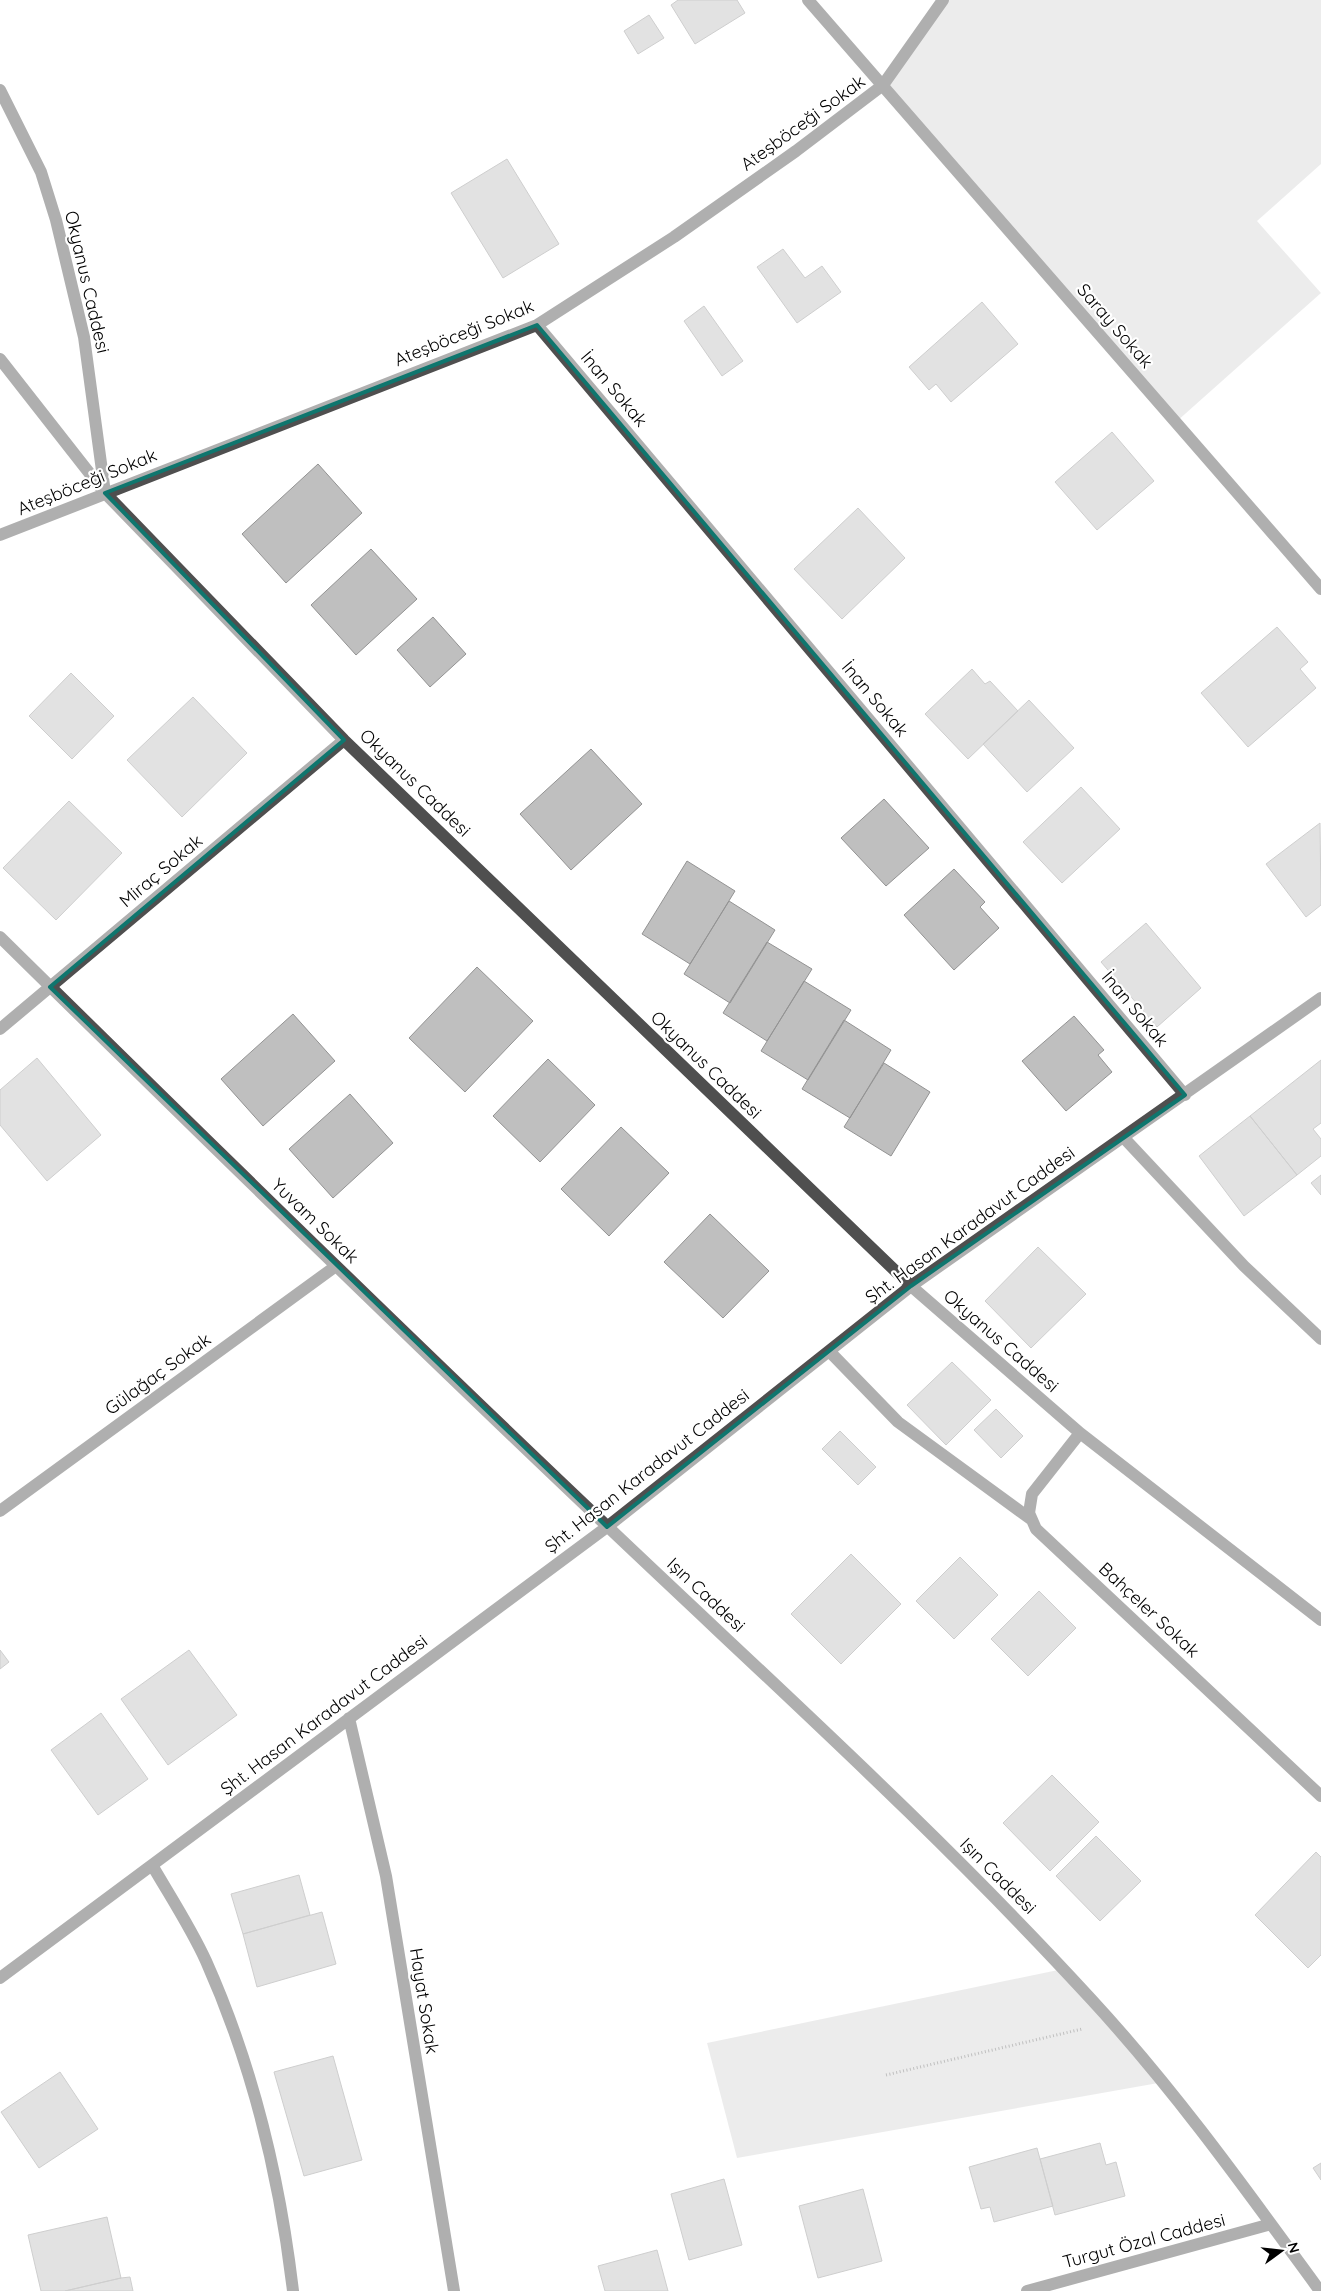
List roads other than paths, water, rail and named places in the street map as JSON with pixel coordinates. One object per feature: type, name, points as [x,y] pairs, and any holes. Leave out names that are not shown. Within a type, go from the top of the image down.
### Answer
[{"type":"street","name":"Saray Sokak","points":[[808,0],[1321,589]]},
{"type":"street","name":"Ateşböceği Sokak","points":[[0,535],[538,325],[674,237],[796,151],[883,85],[943,0]]},
{"type":"street","name":"Okyanus Caddesi","points":[[0,90],[41,172],[56,220],[84,337],[105,493]]},
{"type":"street","name":"İnan Sokak","points":[[538,325],[1185,1095]]},
{"type":"street","name":"Okyanus Caddesi","points":[[0,360],[105,493],[344,740],[911,1286],[1080,1433],[1321,1620]]},
{"type":"street","name":"Miraç Sokak","points":[[0,1029],[344,740]]},
{"type":"street","name":"Yuvam Sokak","points":[[0,938],[607,1527]]},
{"type":"street","name":"Şht. Hasan Karadavut Caddesi","points":[[0,1978],[607,1527],[911,1286],[1321,998]]},
{"type":"street","points":[[1124,1138],[1244,1266],[1321,1339]]},
{"type":"street","name":"Gülağaç Sokak","points":[[0,1511],[336,1266]]},
{"type":"street","name":"Bahçeler Sokak","points":[[829,1351],[898,1422],[1032,1520],[1036,1529],[1321,1796]]},
{"type":"street","points":[[1032,1520],[1029,1513],[1032,1494],[1080,1433]]},
{"type":"street","name":"Işın Caddesi","points":[[607,1527],[889,1792],[1030,1933],[1111,2022],[1188,2113],[1320,2291]]},
{"type":"street","name":"Hayat Sokak","points":[[349,1718],[386,1876],[454,2291]]},
{"type":"street","points":[[152,1865],[206,1959],[230,2020],[248,2077],[277,2186],[293,2291]]},
{"type":"street","name":"Turgut Özal Caddesi","points":[[1027,2291],[1271,2224]]}]
